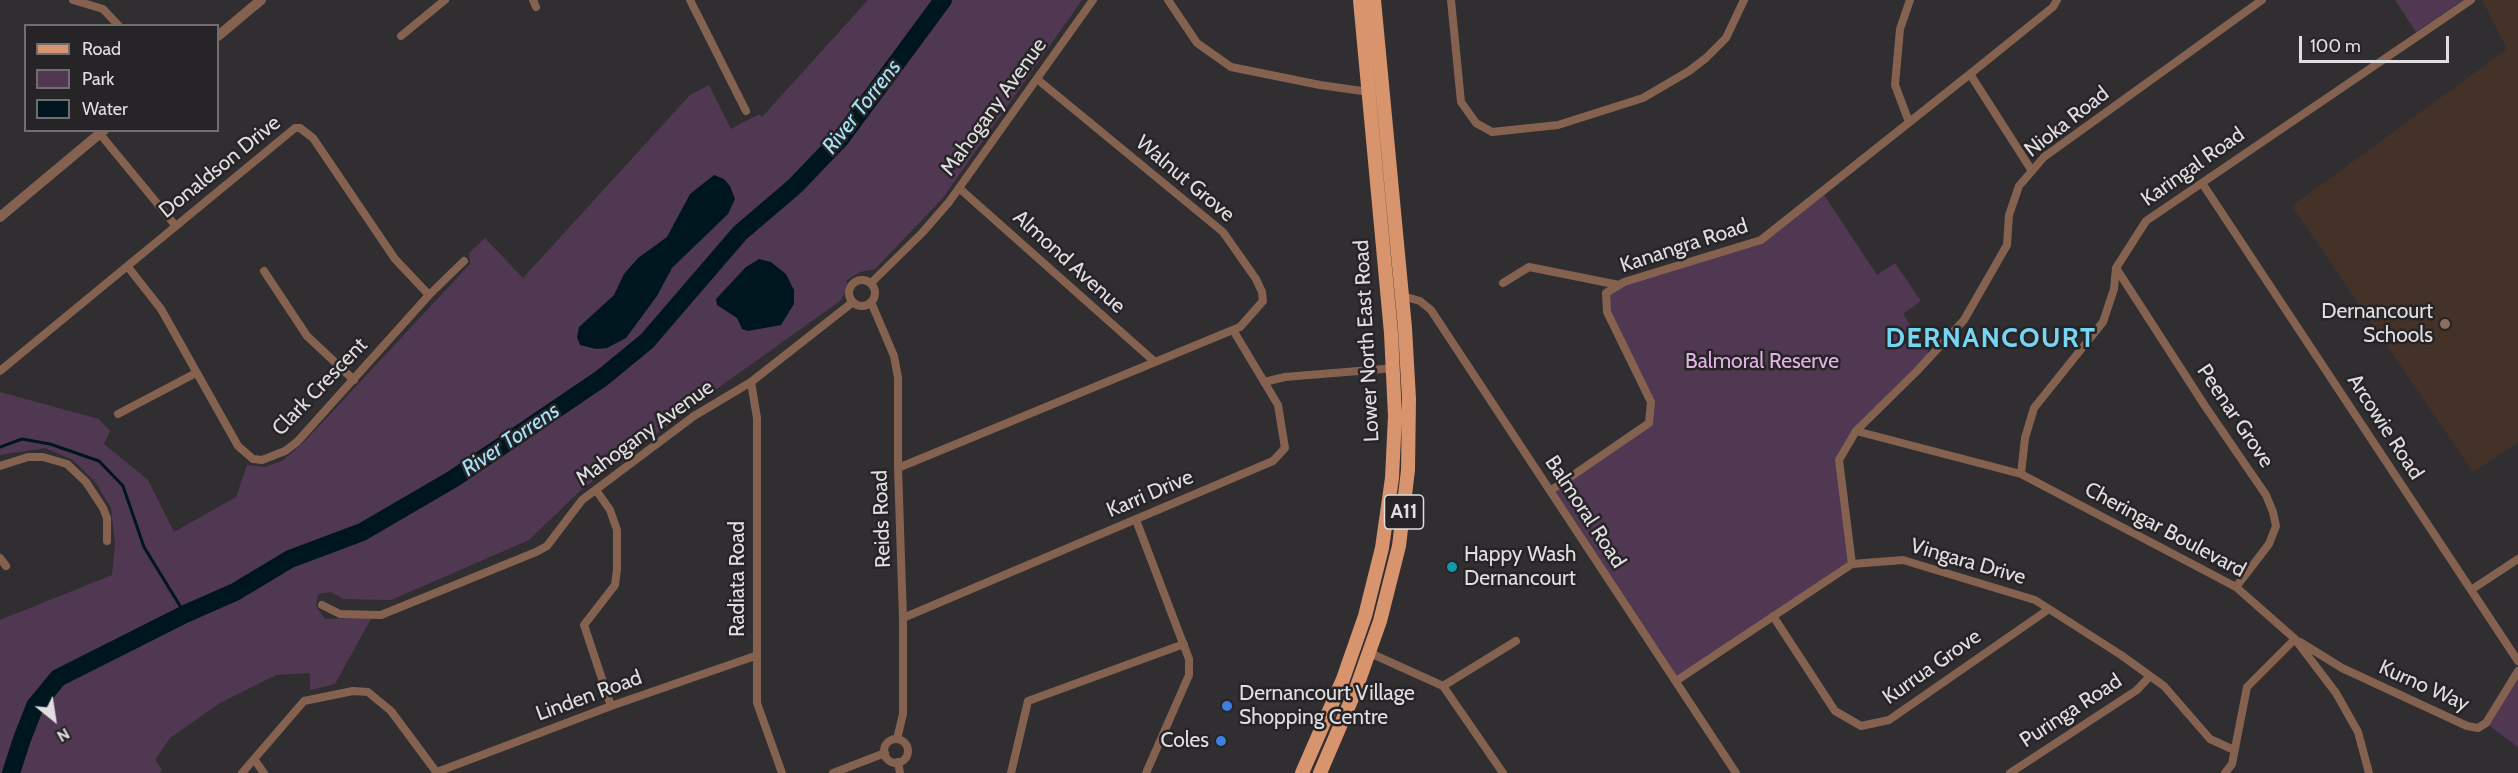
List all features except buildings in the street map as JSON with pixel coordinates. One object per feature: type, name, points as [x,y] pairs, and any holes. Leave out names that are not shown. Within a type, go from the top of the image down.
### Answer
[{"type":"main road","name":"Lower North East Road","points":[[1320,773],[1370,653],[1390,584],[1404,511],[1409,454],[1407,368],[1395,295],[1376,91],[1360,0]]},
{"type":"main road","name":"Lower North East Road","points":[[1376,91],[1377,1]]},
{"type":"main road","name":"Lower North East Road","points":[[1302,773],[1353,655],[1377,572],[1392,478],[1395,416],[1393,368],[1395,295]]},
{"type":"street","points":[[73,0],[103,9],[117,24]]},
{"type":"street","points":[[219,35],[261,0]]},
{"type":"street","points":[[401,36],[445,0]]},
{"type":"street","points":[[690,0],[746,111]]},
{"type":"street","name":"Mahogany Avenue","points":[[871,284],[922,233],[959,188],[1093,0]]},
{"type":"street","points":[[1168,0],[1197,43],[1231,67],[1309,83],[1376,91]]},
{"type":"street","points":[[1451,0],[1461,102],[1476,123],[1492,132],[1558,125],[1643,98],[1689,71],[1706,58],[1726,38],[1744,0]]},
{"type":"street","points":[[1909,122],[1895,85],[1900,29],[1910,0]]},
{"type":"street","name":"Kanangra Road","points":[[1550,491],[1649,423],[1651,402],[1607,312],[1606,293],[1619,285],[1761,240],[2053,7],[2057,0]]},
{"type":"street","name":"Nioka Road","points":[[1851,564],[1839,460],[1856,431],[1917,371],[1964,320],[2007,245],[2009,215],[2019,186],[2044,158],[2262,0]]},
{"type":"street","name":"Karingal Road","points":[[2021,474],[2025,438],[2034,408],[2103,322],[2114,289],[2116,268],[2146,221],[2471,0]]},
{"type":"street","points":[[1970,74],[2032,171]]},
{"type":"street","name":"Walnut Grove","points":[[1037,79],[1207,218],[1230,241],[1262,292],[1263,301],[1237,328]]},
{"type":"street","name":"Donaldson Drive","points":[[0,371],[285,135],[300,128],[313,138],[395,259],[429,295]]},
{"type":"street","points":[[0,217],[102,132],[175,225]]},
{"type":"street","name":"Arcowie Road","points":[[2202,183],[2518,661]]},
{"type":"street","name":"Almond Avenue","points":[[959,188],[1155,362]]},
{"type":"street","name":"Clark Crescent","points":[[128,267],[161,309],[238,446],[253,459],[262,460],[285,451],[297,442],[429,295],[464,261]]},
{"type":"street","points":[[1503,283],[1529,267],[1619,285]]},
{"type":"street","name":"Peenar Grove","points":[[2116,268],[2205,406],[2266,495],[2273,512],[2276,526],[2269,544],[2236,587]]},
{"type":"street","points":[[264,271],[307,336],[354,380]]},
{"type":"street","points":[[861,281],[871,284],[875,292],[871,302],[864,306],[853,302],[850,291],[854,284],[861,281]]},
{"type":"street","name":"Balmoral Road","points":[[1395,295],[1420,301],[1431,310],[1736,773]]},
{"type":"street","name":"Mahogany Avenue","points":[[322,604],[340,614],[381,615],[547,546],[582,500],[694,416],[751,381],[853,302]]},
{"type":"street","name":"Reids Road","points":[[871,302],[894,356],[898,378],[903,714],[897,740]]},
{"type":"street","points":[[898,468],[1237,328]]},
{"type":"street","name":"Karri Drive","points":[[903,618],[1273,461],[1285,448],[1278,405],[1237,328]]},
{"type":"street","points":[[1264,382],[1285,378],[1407,368]]},
{"type":"street","points":[[118,414],[196,373]]},
{"type":"street","name":"Radiata Road","points":[[751,381],[757,418],[755,656],[757,704],[782,773]]},
{"type":"street","name":"Cheringar Boulevard","points":[[1856,431],[2021,474],[2236,587],[2295,639],[2350,714],[2358,732],[2369,773]]},
{"type":"street","points":[[0,466],[13,460],[43,457],[55,459],[76,471],[103,508],[107,518],[107,541]]},
{"type":"street","points":[[596,490],[610,510],[617,530],[617,570],[615,585],[584,625],[611,706]]},
{"type":"street","points":[[1136,520],[1189,659],[1189,675],[1146,773]]},
{"type":"street","points":[[0,558],[6,566]]},
{"type":"street","points":[[2471,590],[2518,559]]},
{"type":"street","name":"Vingara Drive","points":[[1676,681],[1851,564],[1903,560],[2035,600],[2121,655],[2164,686],[2210,739],[2234,750]]},
{"type":"street","name":"Kurrua Grove","points":[[1773,616],[1835,711],[1861,726],[1889,720],[2049,609]]},
{"type":"street","points":[[2225,773],[2232,764],[2244,713],[2247,687],[2295,639]]},
{"type":"street","name":"Kurno Way","points":[[2295,639],[2342,668],[2468,726],[2478,728],[2486,723],[2518,671]]},
{"type":"street","points":[[1443,686],[1516,641]]},
{"type":"street","points":[[1011,773],[1028,701],[1184,644]]},
{"type":"street","points":[[1370,653],[1443,686],[1503,773]]},
{"type":"street","name":"Linden Road","points":[[437,772],[611,706],[755,656]]},
{"type":"street","name":"Puringa Road","points":[[2010,773],[2137,690],[2150,676]]},
{"type":"street","points":[[242,773],[304,700],[353,691],[368,692],[391,711],[437,772]]},
{"type":"street","points":[[897,740],[904,743],[908,752],[905,759],[898,762],[891,761],[885,753],[888,743],[897,740]]},
{"type":"street","points":[[833,773],[885,753]]},
{"type":"street","points":[[254,759],[264,773]]},
{"type":"street","points":[[898,762],[900,773]]},
{"type":"shaded area","name":"Dernancourt Schools","points":[[2482,0],[2518,0],[2518,443],[2473,472],[2292,206],[2507,49]]},
{"type":"green space","points":[[868,0],[1082,0],[942,199],[875,269],[860,272],[847,280],[846,291],[840,301],[704,398],[581,490],[529,540],[391,600],[343,599],[331,592],[318,594],[316,606],[325,619],[372,617],[335,684],[310,690],[310,673],[276,675],[220,703],[170,738],[155,760],[162,769],[160,773],[0,773],[0,620],[112,575],[115,544],[111,508],[96,483],[73,460],[45,448],[0,455],[0,392],[99,419],[110,431],[104,444],[148,480],[174,532],[236,497],[247,465],[264,467],[282,461],[304,442],[470,264],[469,253],[485,238],[523,278],[690,95],[709,85],[731,129],[759,114],[762,117]]},
{"type":"green space","points":[[2395,0],[2463,0],[2416,32]]},
{"type":"green space","name":"Balmoral Reserve","points":[[1822,192],[1877,275],[1895,263],[1921,301],[1903,314],[1931,356],[1856,431],[1839,460],[1852,564],[1676,681],[1550,491],[1649,423],[1651,402],[1607,312],[1606,293],[1624,282],[1761,240]]},
{"type":"green space","points":[[2518,671],[2518,747],[2486,723]]},
{"type":"water","points":[[714,175],[724,179],[730,186],[735,199],[728,214],[672,268],[657,296],[626,338],[607,348],[596,349],[580,345],[577,337],[579,327],[614,295],[624,274],[638,258],[667,237],[690,194]]},
{"type":"water","points":[[759,259],[771,262],[786,274],[794,290],[794,304],[781,325],[748,331],[742,329],[737,318],[717,305],[716,299],[746,267]]},
{"type":"waterway","name":"River Torrens","points":[[11,773],[35,706],[58,678],[185,614],[235,592],[290,559],[362,532],[453,479],[602,378],[647,341],[740,233],[795,186],[841,138],[943,0]]},
{"type":"waterway","points":[[0,447],[22,439],[50,444],[99,461],[123,486],[144,547],[185,614]]},
{"type":"place","name":"Dernancourt Schools","points":[[2445,324]]},
{"type":"place","name":"Happy Wash Dernancourt","points":[[1452,567]]},
{"type":"place","name":"Dernancourt Village Shopping Centre","points":[[1227,706]]},
{"type":"place","name":"Coles","points":[[1221,741]]},
{"type":"district","name":"DERNANCOURT","points":[[1991,339]]}]
